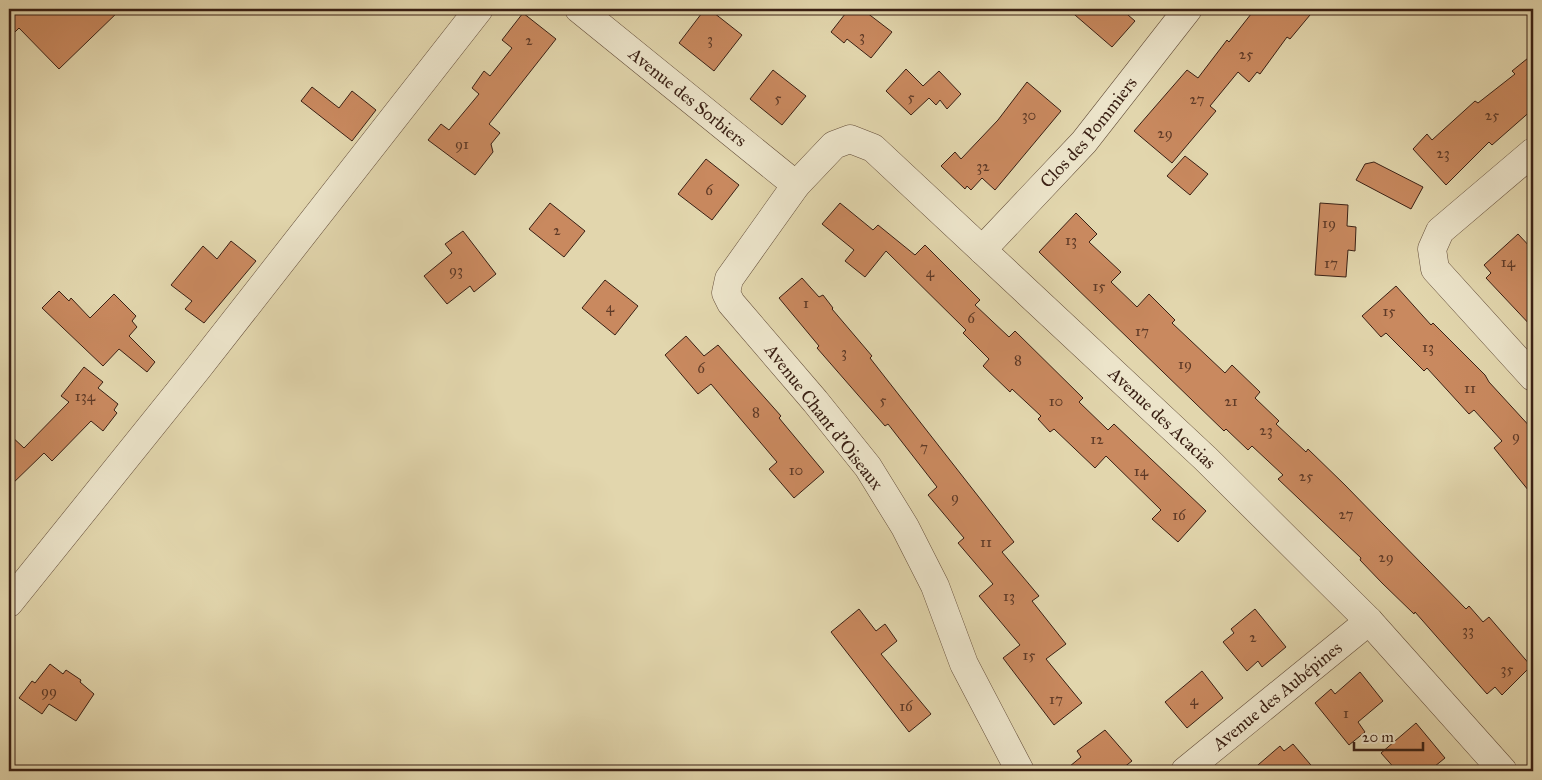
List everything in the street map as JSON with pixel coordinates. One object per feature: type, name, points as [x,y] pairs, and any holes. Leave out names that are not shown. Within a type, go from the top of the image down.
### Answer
[{"type":"street","points":[[9,603],[198,368],[479,9]]},
{"type":"street","name":"Avenue des Sorbiers","points":[[579,9],[796,185]]},
{"type":"street","name":"Clos des Pommiers","points":[[982,250],[1084,142],[1188,9]]},
{"type":"street","name":"Avenue des Acacias","points":[[796,185],[834,145],[850,140],[873,148],[1206,459],[1369,621],[1503,771]]},
{"type":"street","points":[[1533,152],[1440,232],[1432,250],[1436,269],[1533,377]]},
{"type":"street","name":"Avenue Chant d'Oiseaux","points":[[796,185],[744,254],[729,279],[726,292],[732,303],[815,401],[873,474],[905,527],[935,586],[964,664],[1020,771]]},
{"type":"street","name":"Avenue des Aubépines","points":[[1185,771],[1369,621]]},
{"type":"building","points":[[9,9],[121,9],[59,69],[19,28],[9,38]]},
{"type":"building","points":[[705,9],[709,9],[742,35],[714,71],[679,43]]},
{"type":"building","points":[[849,9],[862,9],[892,32],[871,58],[847,39],[844,43],[831,32]]},
{"type":"building","points":[[1068,9],[1121,9],[1135,21],[1112,47]]},
{"type":"building","points":[[1255,9],[1315,9],[1290,39],[1287,37],[1260,74],[1257,72],[1249,82],[1238,72],[1210,106],[1216,111],[1172,163],[1134,131],[1187,70],[1198,78],[1227,40],[1229,42]]},
{"type":"building","points":[[523,13],[556,39],[489,124],[500,133],[491,144],[493,152],[475,175],[428,140],[441,124],[449,130],[479,94],[472,88],[484,71],[490,76],[512,48],[502,40]]},
{"type":"building","points":[[1533,54],[1533,109],[1492,145],[1489,142],[1446,185],[1413,149],[1427,134],[1432,140],[1475,101],[1478,103],[1515,74],[1512,71]]},
{"type":"building","points":[[906,69],[923,86],[939,71],[961,94],[947,109],[940,100],[936,105],[929,98],[911,115],[886,91]]},
{"type":"building","points":[[773,70],[806,96],[782,125],[750,99]]},
{"type":"building","points":[[1027,82],[1061,111],[995,190],[982,178],[971,190],[967,186],[965,189],[941,166],[955,152],[961,159],[998,120]]},
{"type":"building","points":[[312,87],[339,108],[352,91],[376,110],[352,141],[301,101]]},
{"type":"building","points":[[1185,156],[1208,174],[1190,195],[1167,176]]},
{"type":"building","points":[[706,159],[739,185],[712,220],[678,194]]},
{"type":"building","points":[[1374,162],[1423,187],[1411,209],[1356,180],[1365,164]]},
{"type":"building","points":[[550,203],[585,231],[564,257],[529,229]]},
{"type":"building","points":[[840,203],[873,230],[878,225],[915,255],[925,245],[980,300],[975,305],[1009,337],[1015,331],[1083,398],[1079,402],[1108,430],[1114,424],[1206,511],[1178,542],[1152,519],[1161,510],[1106,456],[1095,468],[1054,429],[1050,432],[1038,419],[1041,416],[1012,389],[1010,392],[983,366],[989,359],[963,333],[966,330],[886,251],[865,277],[845,261],[854,250],[822,224]]},
{"type":"building","points":[[1320,203],[1348,205],[1347,226],[1356,227],[1355,251],[1348,250],[1346,277],[1315,275]]},
{"type":"building","points":[[1076,213],[1097,234],[1089,242],[1121,272],[1111,282],[1137,307],[1149,294],[1175,320],[1172,323],[1225,373],[1232,365],[1260,392],[1255,398],[1279,421],[1276,424],[1306,452],[1308,449],[1345,485],[1466,609],[1469,606],[1483,622],[1489,617],[1531,666],[1502,695],[1495,687],[1487,694],[1415,612],[1414,614],[1360,560],[1361,558],[1278,479],[1283,475],[1252,446],[1248,450],[1226,429],[1224,431],[1039,252]]},
{"type":"building","points":[[463,231],[496,274],[474,292],[470,286],[447,304],[424,276],[452,253],[445,244]]},
{"type":"building","points":[[1518,234],[1533,250],[1533,328],[1486,278],[1491,273],[1484,265]]},
{"type":"building","points":[[231,241],[256,261],[204,323],[185,309],[192,301],[171,285],[203,246],[217,259]]},
{"type":"building","points":[[802,278],[819,297],[823,295],[832,309],[872,356],[870,358],[1014,542],[1002,552],[1039,596],[1032,601],[1066,644],[1046,659],[1082,703],[1054,725],[1003,658],[1020,645],[979,596],[993,584],[958,543],[964,538],[928,495],[937,487],[888,424],[885,426],[817,348],[819,346],[779,298]]},
{"type":"building","points":[[605,280],[638,306],[615,335],[582,308]]},
{"type":"building","points":[[1396,286],[1431,325],[1433,323],[1485,375],[1489,382],[1533,430],[1533,496],[1494,448],[1502,441],[1474,410],[1469,414],[1427,368],[1424,371],[1386,333],[1381,337],[1362,316]]},
{"type":"building","points":[[59,291],[69,301],[71,298],[90,318],[114,294],[136,316],[132,321],[137,327],[129,336],[155,362],[147,372],[119,349],[103,366],[42,308]]},
{"type":"building","points":[[686,336],[704,356],[718,345],[781,416],[779,418],[824,472],[794,498],[769,469],[777,462],[711,384],[698,394],[665,355]]},
{"type":"building","points":[[84,367],[103,382],[98,388],[118,404],[114,410],[117,413],[103,431],[91,421],[52,461],[44,453],[9,487],[9,434],[24,448],[69,402],[61,396]]},
{"type":"building","points":[[859,609],[876,631],[885,624],[897,641],[881,654],[931,714],[909,732],[831,632]]},
{"type":"building","points":[[1255,609],[1286,647],[1262,667],[1258,661],[1247,671],[1223,642],[1234,633],[1231,629]]},
{"type":"building","points":[[50,664],[63,674],[66,670],[81,680],[80,682],[94,694],[76,721],[49,704],[42,714],[19,698],[32,681],[35,683]]},
{"type":"building","points":[[1202,671],[1223,698],[1187,728],[1165,702]]},
{"type":"building","points":[[1360,672],[1383,701],[1358,722],[1365,732],[1349,745],[1315,703],[1331,689],[1335,694]]},
{"type":"building","points":[[1416,723],[1445,758],[1429,771],[1397,771],[1381,753]]},
{"type":"building","points":[[1105,730],[1132,761],[1119,771],[1064,771],[1081,757],[1077,751]]},
{"type":"building","points":[[1293,744],[1316,771],[1251,771],[1280,746],[1284,751]]}]
